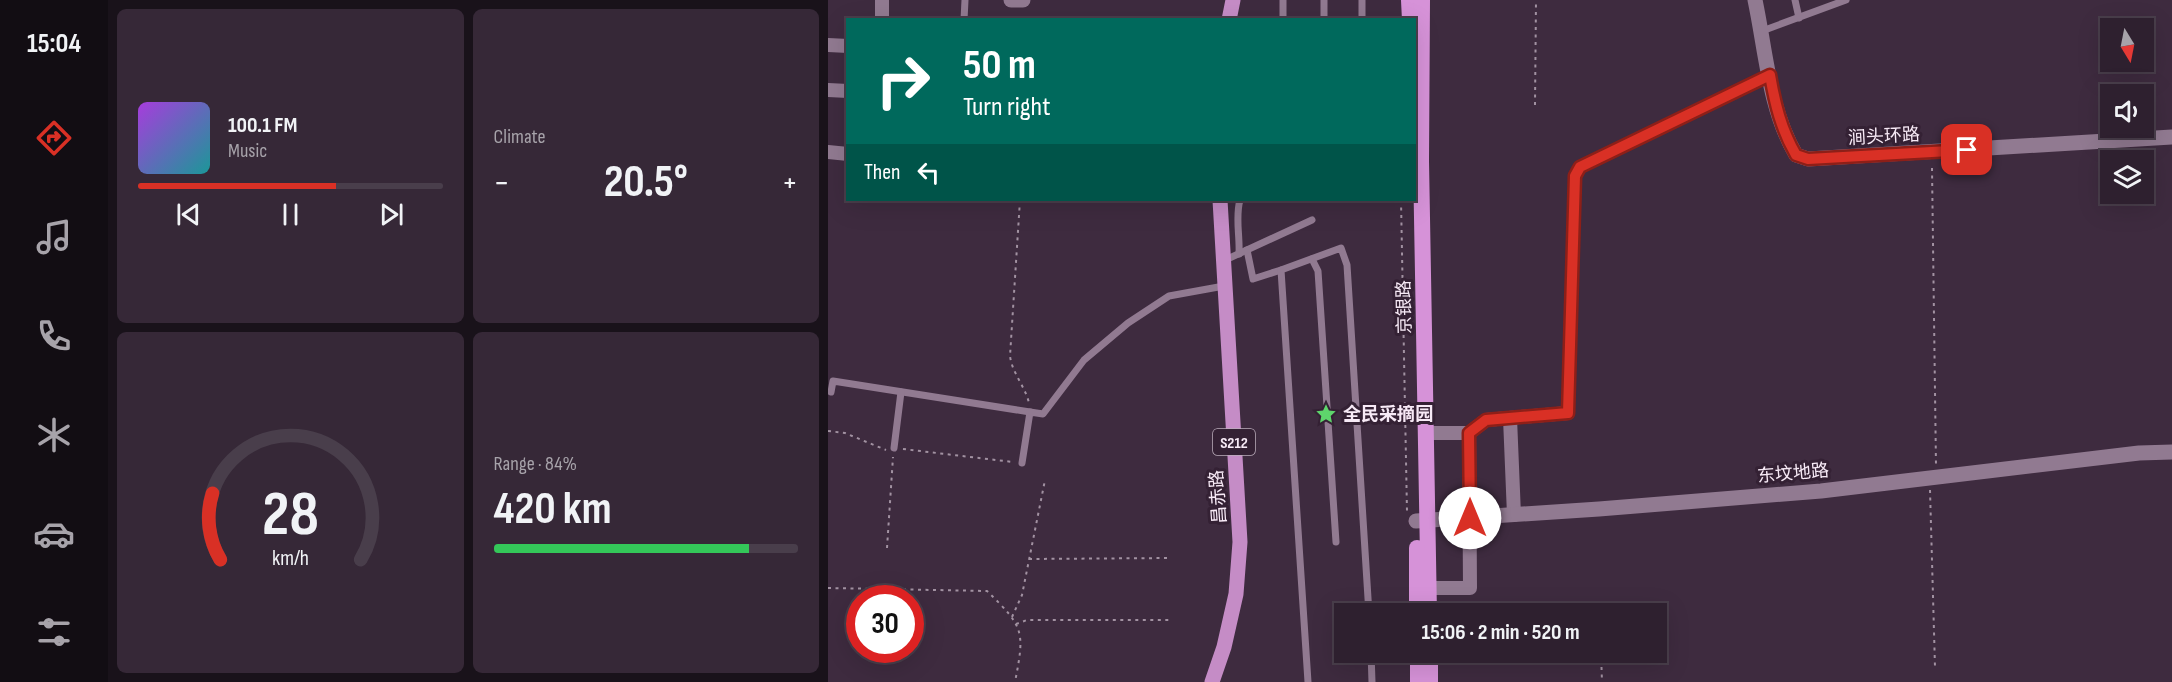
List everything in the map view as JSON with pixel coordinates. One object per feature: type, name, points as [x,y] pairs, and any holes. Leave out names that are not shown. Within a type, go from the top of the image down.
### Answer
[{"type":"highway","points":[[1409,0],[1410,18]]},
{"type":"highway","name":"京银路","points":[[1417,603],[1416,200],[1421,161],[1422,0]]},
{"type":"highway","name":"京银路","points":[[1416,200],[1426,433],[1417,521],[1429,588],[1429,603]]},
{"type":"highway","points":[[1418,663],[1418,682]]},
{"type":"highway","points":[[1430,663],[1431,682]]},
{"type":"main road","points":[[1229,18],[1233,0]]},
{"type":"main road","name":"昌赤路","points":[[1212,682],[1224,646],[1236,594],[1240,542],[1220,201]]},
{"type":"street","points":[[882,0],[882,18]]},
{"type":"street","points":[[1011,0],[1023,0]]},
{"type":"street","name":"涧头环路","points":[[1755,0],[1777,114],[1796,155],[1808,159],[2172,137]]},
{"type":"street","points":[[828,45],[846,46]]},
{"type":"street","points":[[828,90],[846,91]]},
{"type":"street","points":[[828,152],[846,154]]},
{"type":"street","points":[[1426,433],[1469,433],[1486,420],[1568,413]]},
{"type":"street","points":[[1510,418],[1514,515]]},
{"type":"street","points":[[1429,588],[1470,588],[1469,433]]},
{"type":"street","name":"东坟地路","points":[[1417,521],[1821,491],[2139,453],[2172,452]]},
{"type":"lane","points":[[964,18],[965,0]]},
{"type":"lane","points":[[1283,0],[1283,18]]},
{"type":"lane","points":[[1324,0],[1324,18]]},
{"type":"lane","points":[[1362,0],[1362,18]]},
{"type":"lane","points":[[1796,0],[1799,18]]},
{"type":"lane","points":[[1762,31],[1846,0]]},
{"type":"lane","points":[[1568,413],[1575,176],[1580,167],[1770,75]]},
{"type":"lane","points":[[1239,254],[1240,238],[1236,211],[1240,201]]},
{"type":"lane","points":[[1223,261],[1312,220]]},
{"type":"lane","points":[[1247,250],[1253,279],[1341,249],[1347,265],[1368,603]]},
{"type":"lane","points":[[1312,259],[1318,271],[1336,542]]},
{"type":"lane","points":[[1281,270],[1308,682]]},
{"type":"lane","points":[[831,392],[833,381],[1043,414],[1084,360],[1128,323],[1169,296],[1224,286]]},
{"type":"lane","points":[[894,448],[901,392]]},
{"type":"lane","points":[[1022,464],[1030,412]]},
{"type":"lane","points":[[1371,663],[1372,682]]},
{"type":"path","points":[[1535,105],[1536,0]]},
{"type":"path","points":[[1932,168],[1932,478],[1935,667]]},
{"type":"path","points":[[1020,201],[1010,356],[1011,365],[1028,400],[1030,412]]},
{"type":"path","points":[[1401,201],[1417,521]]},
{"type":"path","points":[[828,431],[845,433],[894,454],[887,548]]},
{"type":"path","points":[[894,448],[1022,464]]},
{"type":"path","points":[[1012,617],[1022,595],[1045,480]]},
{"type":"path","points":[[1029,559],[1171,558]]},
{"type":"path","points":[[828,588],[987,591],[1012,617],[1019,629],[1020,654],[1015,682]]},
{"type":"path","points":[[1016,624],[1027,620],[1169,620]]},
{"type":"path","points":[[1601,663],[1602,682]]},
{"type":"place","name":"全民采摘园","points":[[1326,414]]},
{"type":"route","points":[[1470,518],[1469,433],[1486,420],[1568,413],[1575,176],[1580,167],[1770,75],[1777,114],[1796,155],[1808,159],[1967,150]]}]
